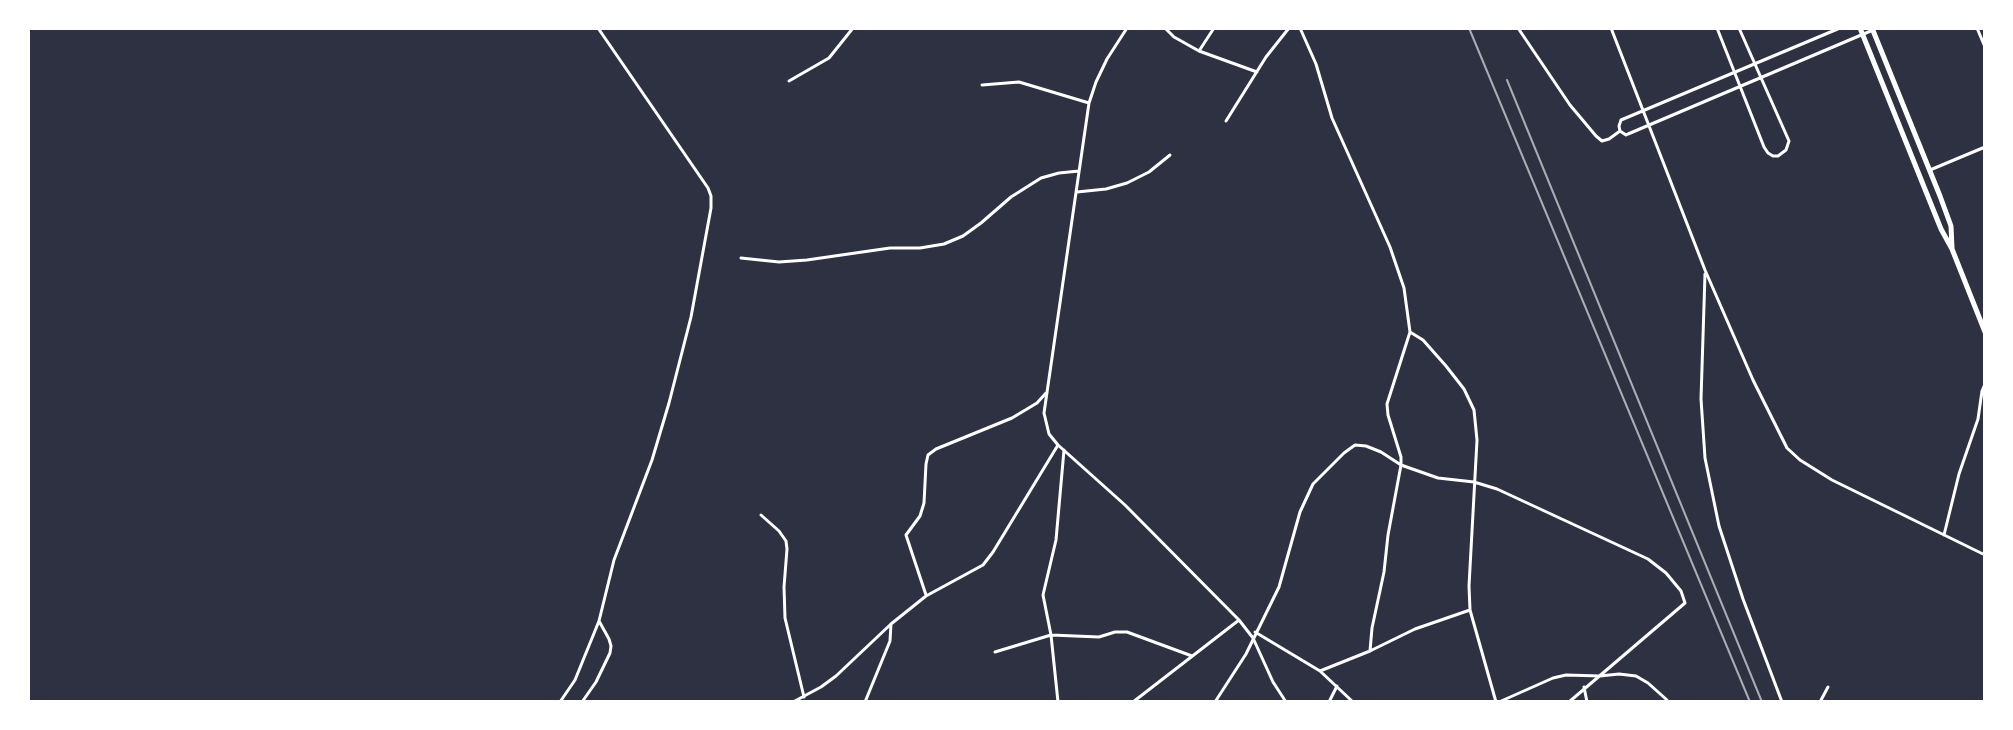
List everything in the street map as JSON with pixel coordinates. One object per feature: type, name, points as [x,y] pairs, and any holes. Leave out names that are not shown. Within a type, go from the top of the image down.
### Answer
[{"type":"highway","points":[[1873,29],[1951,226],[1952,249]]},
{"type":"highway","points":[[1862,31],[1985,332]]},
{"type":"street","points":[[560,702],[575,680],[599,621],[614,560],[652,460],[691,317],[711,208],[708,188],[598,28]]},
{"type":"street","points":[[789,81],[829,58],[853,28]]},
{"type":"street","points":[[1165,28],[1174,37],[1199,51],[1257,72]]},
{"type":"street","points":[[1199,51],[1214,28]]},
{"type":"street","points":[[1226,121],[1289,28]]},
{"type":"street","points":[[1300,28],[1316,64],[1332,118],[1390,247],[1404,288],[1410,332],[1387,404],[1401,465],[1370,651]]},
{"type":"street","points":[[1518,28],[1570,105],[1596,136],[1602,141],[1620,131]]},
{"type":"street","points":[[1611,28],[1705,270],[1753,380],[1787,448],[1832,480],[1985,555]]},
{"type":"street","points":[[1717,28],[1764,147],[1773,156],[1778,156],[1786,150],[1789,141],[1739,28]]},
{"type":"street","points":[[1840,28],[1621,120],[1620,131],[1626,135],[1862,31],[1873,29]]},
{"type":"street","points":[[1977,28],[1985,47]]},
{"type":"street","points":[[1126,29],[1101,71],[1089,103],[1044,413],[1049,434],[1058,445],[1125,505],[1239,620],[1253,638],[1286,702]]},
{"type":"street","points":[[982,85],[1019,82],[1089,103]]},
{"type":"street","points":[[1930,170],[1985,147]]},
{"type":"street","points":[[1077,192],[1127,183],[1149,172],[1170,155]]},
{"type":"street","points":[[741,258],[779,262],[944,244],[963,236],[1011,197],[1041,178],[1079,171]]},
{"type":"street","points":[[1705,270],[1701,375],[1705,458],[1719,526],[1782,702]]},
{"type":"street","points":[[1410,332],[1423,340],[1446,366],[1464,389],[1474,410],[1477,440],[1470,610],[1498,702],[1553,678],[1619,674],[1636,676],[1667,700]]},
{"type":"street","points":[[1944,535],[1959,474],[1978,419],[1985,384]]},
{"type":"street","points":[[926,596],[906,535],[920,516],[924,503],[928,455],[1012,418],[1037,403],[1046,393]]},
{"type":"street","points":[[793,702],[836,676],[926,596],[983,565],[1058,445]]},
{"type":"street","points":[[1215,702],[1246,654],[1279,587],[1300,512],[1313,484],[1355,445],[1366,446],[1401,465],[1438,478],[1474,482],[1497,489],[1648,559],[1666,573],[1681,591],[1685,603],[1569,702]]},
{"type":"street","points":[[1058,702],[1043,595],[1056,540],[1064,450]]},
{"type":"street","points":[[761,515],[786,541],[785,618],[804,697]]},
{"type":"street","points":[[1320,671],[1415,629],[1470,610]]},
{"type":"street","points":[[1133,702],[1239,620]]},
{"type":"street","points":[[582,702],[610,653],[609,639],[599,621]]},
{"type":"street","points":[[865,702],[890,641],[891,624]]},
{"type":"street","points":[[995,652],[1051,635],[1099,637],[1127,632],[1192,656]]},
{"type":"street","points":[[1255,632],[1320,671],[1353,702]]},
{"type":"street","points":[[1329,702],[1337,686]]},
{"type":"street","points":[[1584,687],[1587,702]]},
{"type":"street","points":[[1820,702],[1828,687]]},
{"type":"railway","points":[[1469,28],[1750,702]]},
{"type":"railway","points":[[1507,80],[1762,702]]}]
